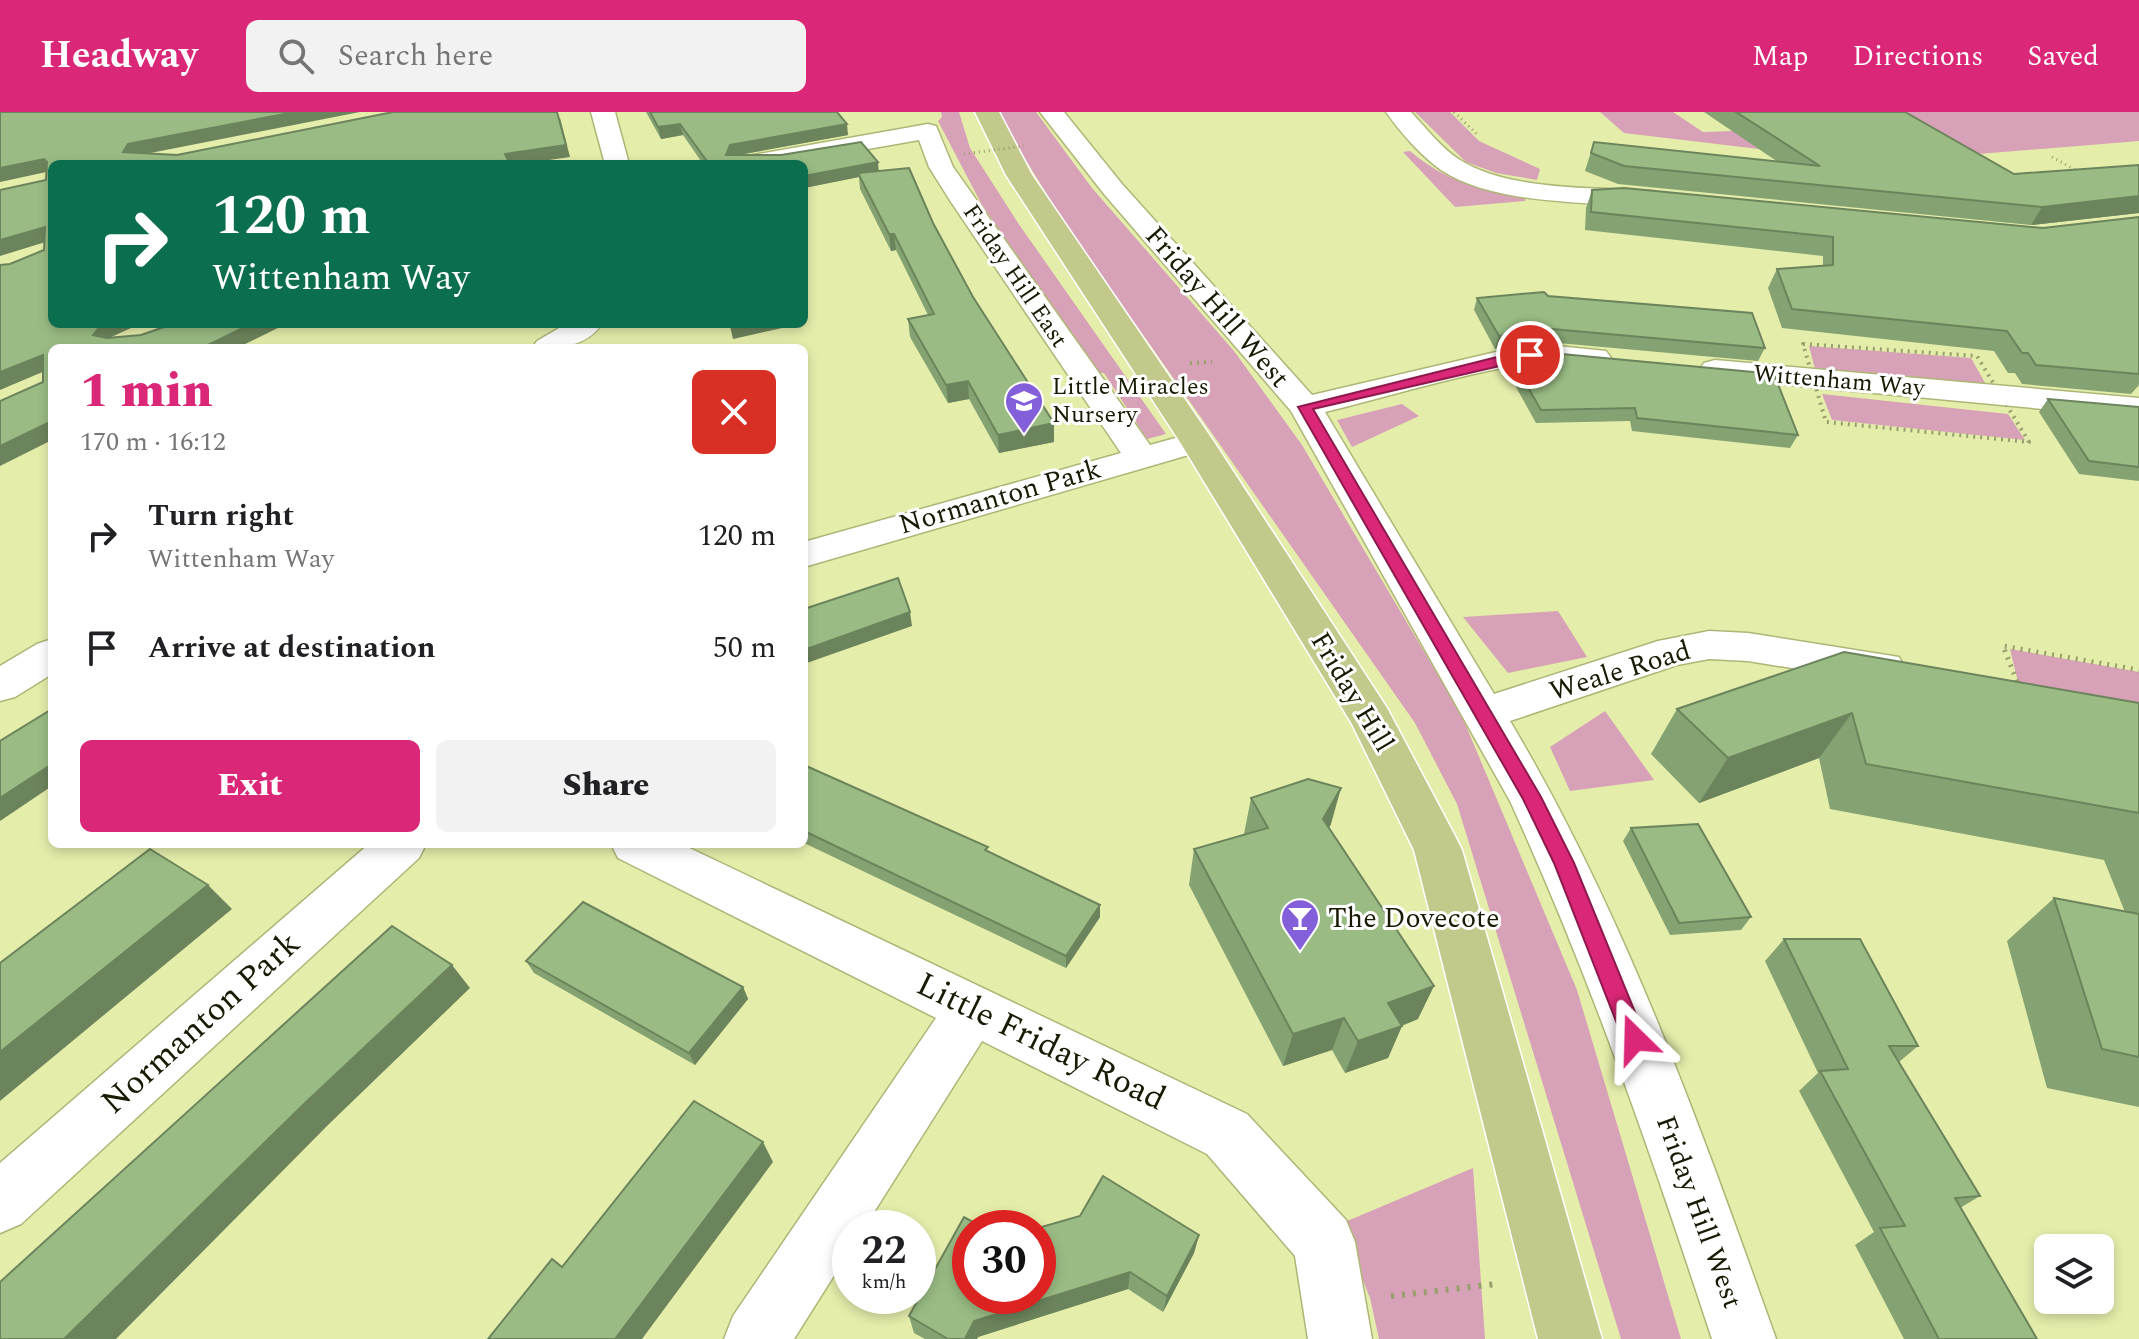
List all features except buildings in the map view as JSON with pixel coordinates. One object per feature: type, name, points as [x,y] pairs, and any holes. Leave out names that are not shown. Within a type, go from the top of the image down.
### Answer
[{"type":"main road","name":"Friday Hill","points":[[987,112],[1019,175],[1197,442],[1372,719],[1438,850],[1570,1339]]},
{"type":"street","points":[[603,112],[616,160]]},
{"type":"street","name":"Friday Hill West","points":[[1052,112],[1113,189],[1305,407],[1531,797],[1564,863],[1682,1156],[1744,1339]]},
{"type":"street","points":[[1398,112],[1451,166],[1474,177],[1513,185],[1669,201]]},
{"type":"street","points":[[759,160],[923,121]]},
{"type":"street","name":"Friday Hill East","points":[[923,121],[941,167],[1140,456]]},
{"type":"street","points":[[554,344],[580,328]]},
{"type":"street","points":[[1305,407],[1513,357],[1547,354],[1625,361]]},
{"type":"street","name":"Wittenham Way","points":[[1687,367],[2139,408]]},
{"type":"street","name":"Normanton Park","points":[[808,554],[1197,442]]},
{"type":"street","name":"Weale Road","points":[[1483,714],[1673,651],[1709,645],[1748,647],[1914,673]]},
{"type":"street","points":[[0,686],[48,656]]},
{"type":"street","name":"Normanton Park","points":[[0,1203],[398,848]]},
{"type":"street","name":"Little Friday Road","points":[[643,848],[1227,1134],[1324,1242],[1337,1321]]},
{"type":"street","points":[[756,1339],[973,1008]]},
{"type":"path","points":[[964,154],[1024,146]]},
{"type":"path","points":[[2052,157],[2089,178]]},
{"type":"path","points":[[2020,690],[2003,646],[2139,670]]},
{"type":"path","points":[[1337,1321],[1553,1278]]},
{"type":"shaded area","points":[[941,112],[959,112],[970,148],[1018,223],[1166,434],[1147,439],[1104,373],[1099,373],[982,205],[938,121],[942,117]]},
{"type":"shaded area","points":[[996,112],[1036,112],[1092,188],[1234,351],[1302,445],[1461,714],[1577,990],[1681,1339],[1621,1339],[1457,804],[1415,723],[1064,222]]},
{"type":"shaded area","points":[[1415,112],[1450,112],[1479,141],[1540,169],[1537,180],[1496,173],[1466,162]]},
{"type":"shaded area","points":[[1600,112],[1673,112],[1703,132],[1732,131],[1877,163],[1624,133]]},
{"type":"shaded area","points":[[1866,112],[2139,112],[2139,141],[1941,157]]},
{"type":"shaded area","points":[[1410,151],[1451,177],[1478,187],[1526,196],[1525,201],[1455,207],[1403,152]]},
{"type":"shaded area","points":[[1809,346],[1971,358],[1988,388],[1816,373]]},
{"type":"shaded area","points":[[1822,394],[2008,414],[2025,440],[1832,420]]},
{"type":"shaded area","points":[[1402,404],[1419,416],[1352,447],[1337,420]]},
{"type":"shaded area","points":[[1558,611],[1587,657],[1508,673],[1463,617]]},
{"type":"shaded area","points":[[2010,649],[2139,672],[2139,709],[2020,690]]},
{"type":"shaded area","points":[[1605,711],[1654,780],[1570,791],[1550,747]]},
{"type":"shaded area","points":[[1473,1168],[1485,1339],[1379,1339],[1370,1298],[1340,1224]]},
{"type":"place","name":"Little Miracles Nursery","points":[[1024,435]]},
{"type":"place","name":"The Dovecote","points":[[1300,952]]},
{"type":"route","points":[[1530,355],[1305,407],[1531,797],[1564,863],[1635,1039]]}]
